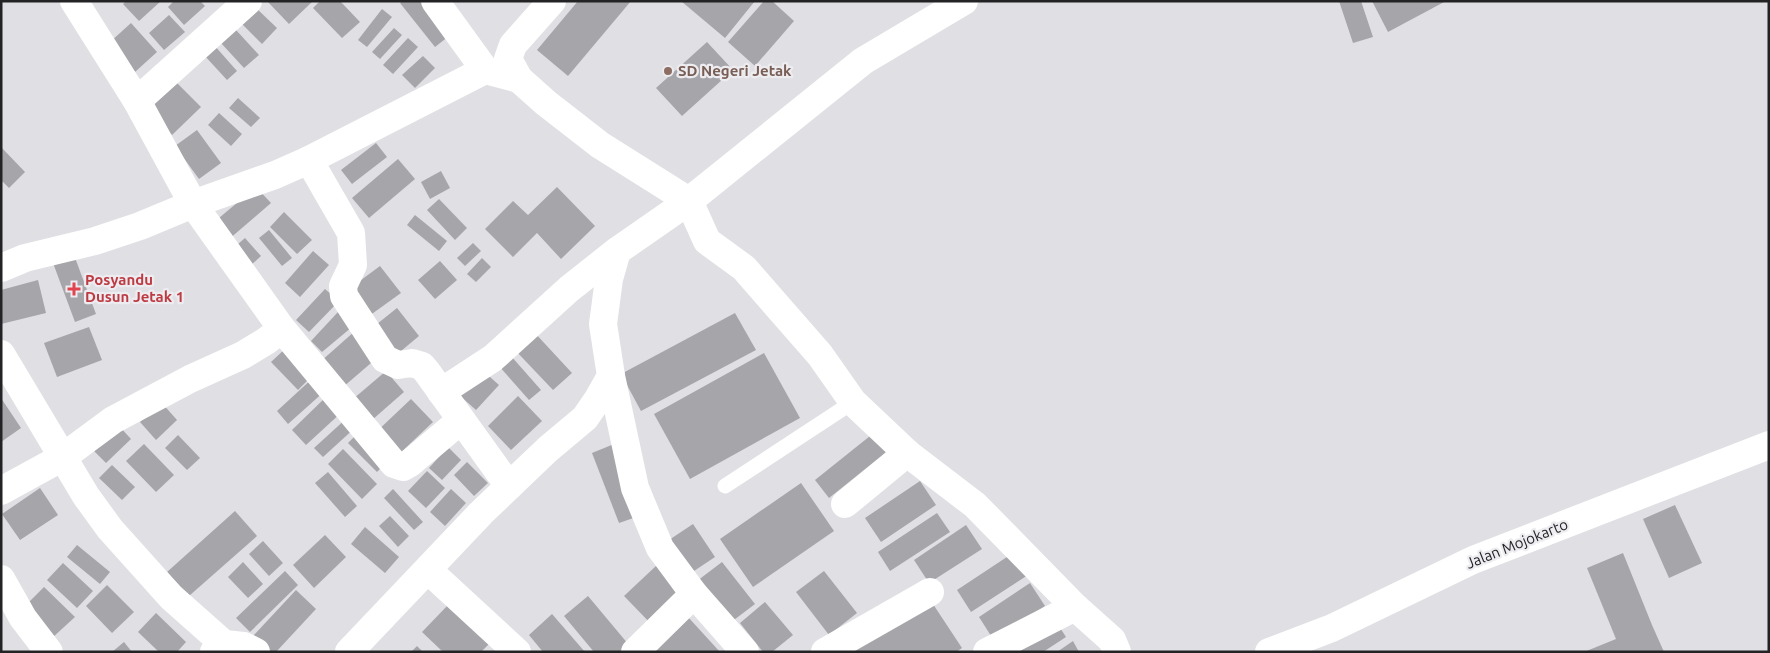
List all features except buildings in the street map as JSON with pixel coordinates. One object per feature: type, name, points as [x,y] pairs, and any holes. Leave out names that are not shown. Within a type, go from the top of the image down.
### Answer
[{"type":"street","points":[[74,1],[137,101],[194,204],[282,329],[394,464],[402,467],[410,463],[461,420]]},
{"type":"street","points":[[137,101],[248,1]]},
{"type":"street","points":[[435,1],[485,70],[519,79]]},
{"type":"street","points":[[552,1],[513,45],[508,59],[519,79],[546,103],[600,145],[690,201],[706,241],[744,268],[820,355],[853,402],[907,452],[976,505],[1075,607],[1112,640],[1117,652]]},
{"type":"street","points":[[441,392],[493,358],[569,289],[617,250],[690,201],[863,61],[964,1]]},
{"type":"street","points":[[1,268],[25,258],[95,241],[140,226],[275,175],[309,160],[485,70]]},
{"type":"street","points":[[309,160],[351,233],[353,265],[343,286],[344,296],[385,359],[398,365],[412,363],[422,366],[509,486]]},
{"type":"street","points":[[617,250],[608,279],[603,324],[611,376],[635,488],[660,548],[694,594],[745,652]]},
{"type":"street","points":[[1,490],[63,457],[113,420],[190,379],[243,355],[282,329]]},
{"type":"street","points":[[1,354],[86,496],[110,529],[219,648],[244,646],[256,652]]},
{"type":"street","points":[[349,652],[481,513],[548,449],[585,418],[611,376]]},
{"type":"street","name":"Jalan Mojokarto","points":[[1269,652],[1332,628],[1472,560],[1769,445]]},
{"type":"street","points":[[845,504],[907,452]]},
{"type":"street","points":[[428,570],[517,652]]},
{"type":"street","points":[[1,579],[23,618],[49,652]]},
{"type":"street","points":[[826,652],[930,592]]},
{"type":"street","points":[[635,652],[694,594]]},
{"type":"street","points":[[986,652],[1075,607]]},
{"type":"lane","points":[[725,486],[853,402]]},
{"type":"place","name":"SD Negeri Jetak","points":[[668,71]]},
{"type":"place","name":"Posyandu Dusun Jetak 1","points":[[74,289]]}]
